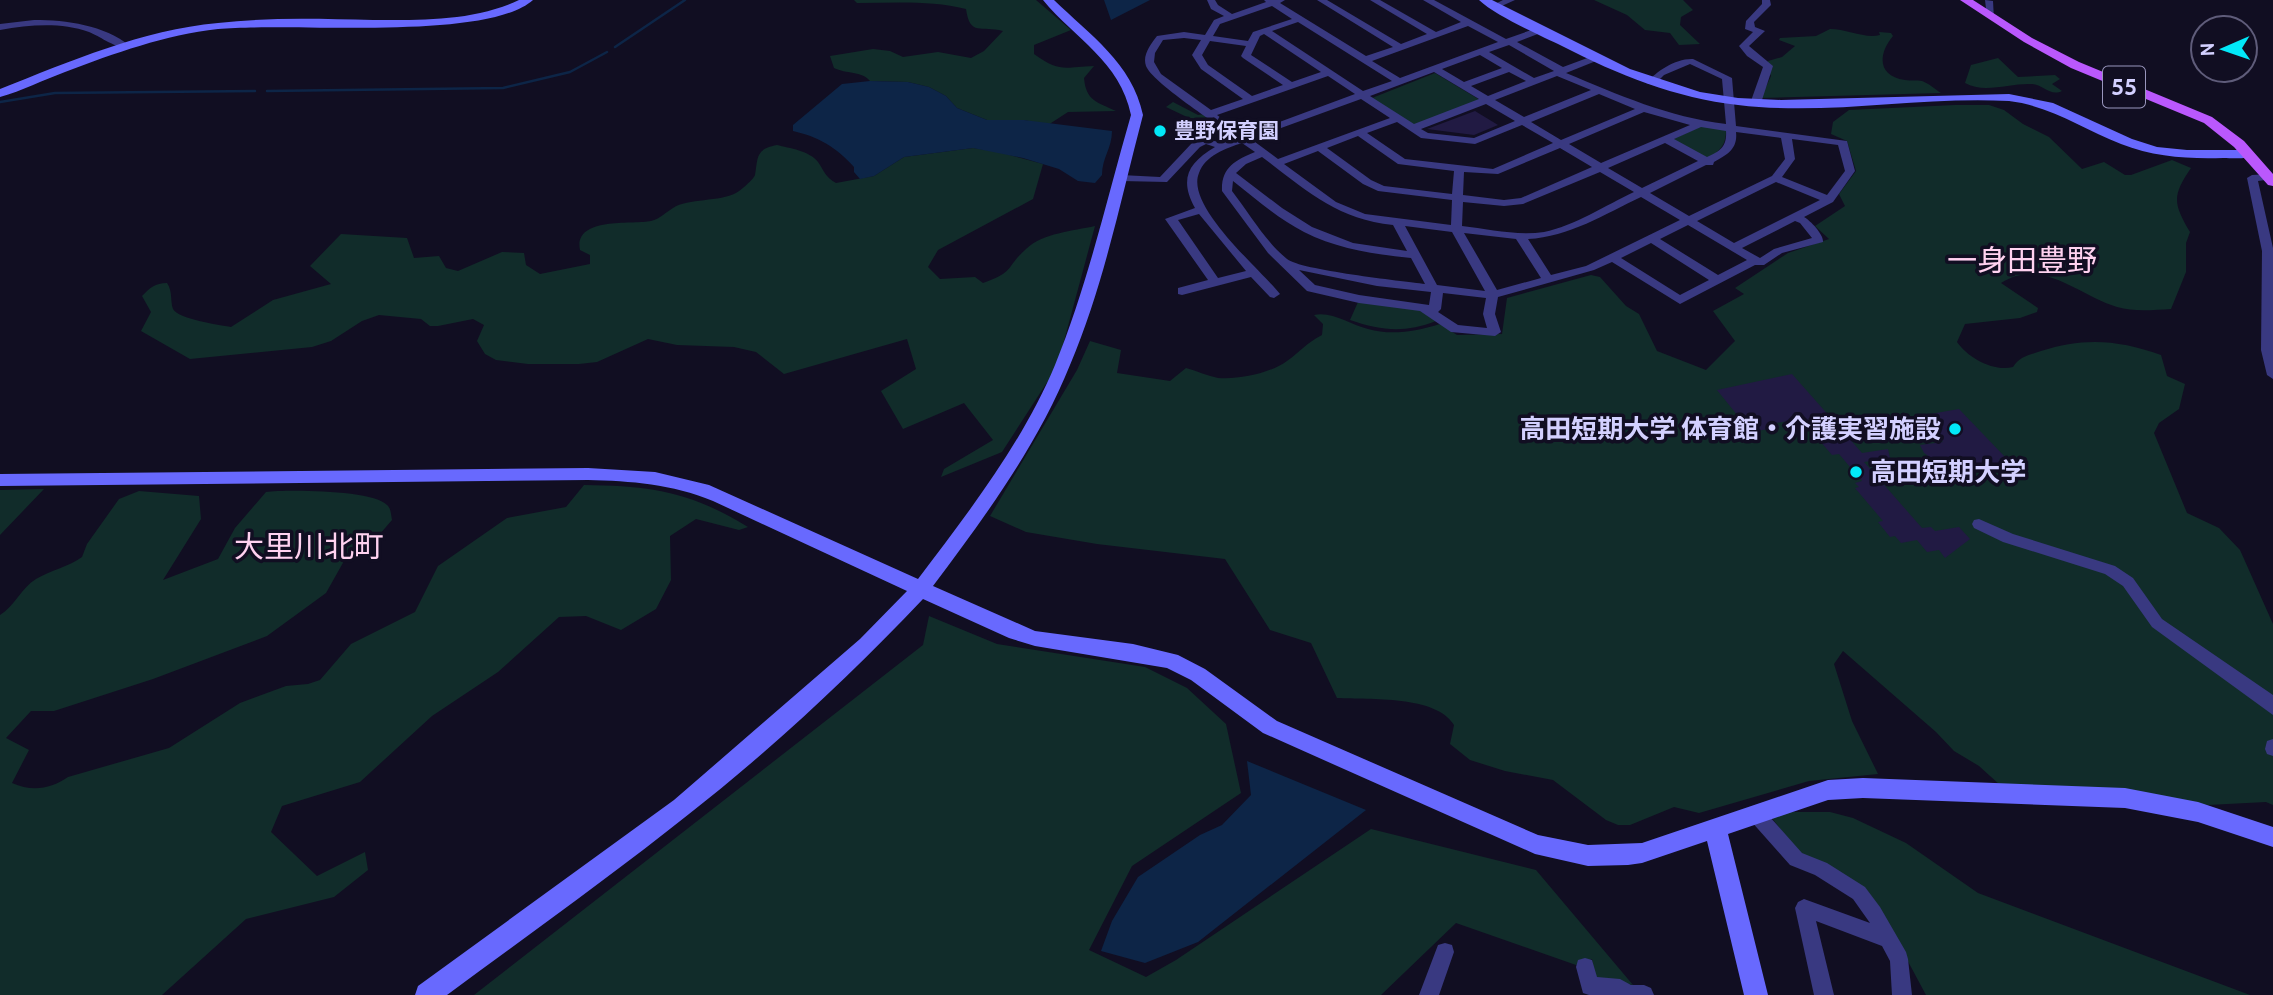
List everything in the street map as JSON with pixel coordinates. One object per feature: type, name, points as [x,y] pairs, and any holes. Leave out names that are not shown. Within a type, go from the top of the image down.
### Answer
[{"type":"main road","name":"55","points":[[1965,0],[2075,65],[2198,115],[2226,132],[2271,180]]},
{"type":"street","points":[[0,93],[125,46],[173,33],[218,26],[450,22],[497,13],[528,0]]},
{"type":"street","points":[[427,995],[682,807],[748,752],[867,645],[920,590],[974,518],[1024,439],[1062,367],[1086,302],[1136,125],[1134,96],[1120,72],[1048,0]]},
{"type":"street","points":[[1211,0],[1214,7],[1230,16]]},
{"type":"street","points":[[1321,0],[1400,47]]},
{"type":"street","points":[[1374,0],[1435,35]]},
{"type":"street","points":[[1427,0],[1597,91],[1643,109],[1700,124],[1843,143],[1850,171],[1829,200],[1735,247]]},
{"type":"street","points":[[1489,3],[1511,0]]},
{"type":"street","points":[[1756,103],[1756,91],[1768,66],[1749,54],[1744,46],[1760,31],[1750,29],[1750,21],[1767,5],[1766,0]]},
{"type":"street","points":[[1251,100],[1200,63],[1197,55],[1217,22],[1274,1],[1399,81]]},
{"type":"street","points":[[1989,1],[1991,17]]},
{"type":"street","points":[[1489,3],[1593,59],[1651,83],[1684,93],[1756,103],[2015,98],[2057,108],[2117,138],[2151,150],[2182,155],[2248,154]]},
{"type":"street","points":[[1290,86],[1246,56],[1256,34],[1299,19]]},
{"type":"street","points":[[0,27],[51,21],[98,30],[125,46]]},
{"type":"street","points":[[1365,60],[1468,23]]},
{"type":"street","points":[[1274,294],[1252,273],[1193,194],[1193,172],[1209,154],[1223,146],[1540,30]]},
{"type":"street","points":[[1265,31],[1425,135],[1475,141],[1597,91]]},
{"type":"street","points":[[1252,44],[1184,35],[1160,38],[1150,50],[1149,58],[1158,76],[1346,212],[1397,223],[1520,236],[1544,235],[1567,229],[1709,163],[1729,148],[1731,127],[1727,78],[1690,61],[1661,73],[1651,83]]},
{"type":"street","points":[[1480,51],[1534,82]]},
{"type":"street","points":[[1414,128],[1593,59]]},
{"type":"street","points":[[1434,68],[1755,260],[1760,262],[1778,251],[1819,240],[1804,221],[1796,217]]},
{"type":"street","points":[[1464,85],[1510,68]]},
{"type":"street","points":[[1210,114],[1328,73]]},
{"type":"street","points":[[1360,133],[1402,162],[1494,172],[1643,109]]},
{"type":"street","points":[[1277,163],[1398,118]]},
{"type":"street","points":[[1320,148],[1374,186],[1504,203],[1523,201],[1700,124]]},
{"type":"street","points":[[1286,264],[1353,278],[1492,295],[1590,268],[1776,178],[1790,159],[1786,135]]},
{"type":"street","points":[[1665,139],[1709,163]]},
{"type":"street","points":[[1121,178],[1163,180],[1196,145],[1209,141],[1223,146]]},
{"type":"street","points":[[1263,153],[1242,161],[1230,173],[1227,191],[1272,251],[1311,288],[1359,299],[1435,309],[1435,289],[1397,223]]},
{"type":"street","points":[[1422,307],[1455,329],[1495,331],[1489,314],[1492,295],[1456,229],[1459,169]]},
{"type":"street","points":[[1230,173],[1295,223],[1320,236],[1358,247],[1414,255]]},
{"type":"street","points":[[1776,178],[1829,200]]},
{"type":"street","points":[[2271,180],[2252,178],[2268,251],[2267,350],[2273,375]]},
{"type":"street","points":[[1202,209],[1171,219],[1215,282]]},
{"type":"street","points":[[1520,236],[1548,280]]},
{"type":"street","points":[[1651,238],[1717,280]]},
{"type":"street","points":[[1612,257],[1677,299],[1755,260]]},
{"type":"street","points":[[1182,291],[1252,273]]},
{"type":"street","points":[[0,480],[646,474],[699,487],[920,590],[1032,638],[1171,662],[1218,686],[1255,719],[1270,727],[1554,850],[1574,855],[1622,857],[1642,853],[1828,790],[1863,789],[2101,795],[2181,808],[2273,837]]},
{"type":"street","points":[[1979,524],[2008,538],[2110,570],[2120,576],[2128,582],[2157,622],[2267,700],[2273,708]]},
{"type":"street","points":[[1756,814],[1796,859],[1821,869],[1858,893],[1890,940],[1900,964],[1902,995]]},
{"type":"street","points":[[1715,827],[1756,995]]},
{"type":"street","points":[[1824,995],[1804,908],[1890,940]]},
{"type":"street","points":[[1429,995],[1445,952]]},
{"type":"street","points":[[1586,967],[1590,986],[1620,989],[1631,994]]},
{"type":"green space","points":[[854,0],[1036,0],[1071,30],[1034,45],[1034,54],[1056,66],[1094,66],[1084,78],[1087,92],[1098,103],[1116,111],[1068,112],[1048,125],[1024,120],[987,120],[957,108],[946,96],[929,87],[908,82],[870,81],[863,76],[834,68],[830,56],[873,49],[890,51],[903,57],[938,52],[971,58],[984,51],[1003,31],[974,27],[966,9],[953,6],[857,3]]},
{"type":"green space","points":[[1594,0],[1683,0],[1693,10],[1681,17],[1680,25],[1700,44],[1679,45],[1670,33],[1645,30],[1627,15]]},
{"type":"green space","points":[[1830,29],[1868,36],[1880,35],[1879,32],[1891,33],[1893,36],[1883,57],[1885,69],[1889,74],[1896,78],[1922,81],[1941,93],[1760,98],[1758,91],[1766,87],[1771,76],[1767,67],[1768,61],[1782,57],[1795,46],[1779,40],[1780,38],[1816,36]]},
{"type":"green space","points":[[1998,58],[2018,77],[2055,75],[2060,79],[2052,84],[2062,91],[2054,92],[2031,84],[1980,88],[1965,83],[1971,65]]},
{"type":"green space","points":[[1435,73],[1480,100],[1417,125],[1411,124],[1372,98]]},
{"type":"green space","points":[[1173,102],[1198,115],[1204,114],[1229,132],[1229,135],[1218,137],[1202,133],[1188,142],[1181,140],[1187,128],[1187,117],[1166,107]]},
{"type":"green space","points":[[1989,105],[2004,110],[2023,124],[2049,137],[2082,169],[2104,162],[2125,175],[2131,175],[2172,160],[2191,168],[2180,186],[2177,200],[2180,214],[2190,232],[2186,243],[2186,272],[2171,309],[2123,309],[2059,280],[2031,274],[2016,276],[2001,283],[2038,308],[2037,312],[2020,318],[1965,324],[1957,342],[1982,362],[2006,368],[2013,367],[2029,355],[2057,347],[2087,342],[2116,343],[2161,355],[2167,376],[2185,384],[2179,409],[2159,423],[2154,433],[2187,513],[2219,528],[2240,550],[2273,624],[2273,805],[2266,802],[2208,805],[2117,791],[2000,785],[1979,766],[1954,751],[1843,651],[1834,664],[1852,721],[1878,774],[1809,781],[1699,813],[1674,807],[1630,825],[1618,825],[1606,820],[1553,780],[1505,771],[1470,760],[1450,744],[1454,725],[1445,715],[1433,708],[1401,701],[1337,698],[1311,643],[1270,630],[1225,559],[1097,544],[1026,532],[990,516],[1077,370],[1090,341],[1121,350],[1117,373],[1170,381],[1186,368],[1218,378],[1244,377],[1280,365],[1322,335],[1323,324],[1314,315],[1328,315],[1368,329],[1386,332],[1413,331],[1440,324],[1457,335],[1502,334],[1507,298],[1591,275],[1600,277],[1626,306],[1639,314],[1657,351],[1706,370],[1735,341],[1713,311],[1744,294],[1735,288],[1788,253],[1829,239],[1815,226],[1845,206],[1839,194],[1856,171],[1847,141],[1831,134],[1833,122],[1849,110]]},
{"type":"green space","points":[[1702,126],[1726,130],[1721,148],[1706,160],[1671,140]]},
{"type":"green space","points":[[777,145],[810,155],[836,183],[874,176],[904,157],[973,148],[1043,164],[1033,199],[938,250],[928,267],[940,279],[975,277],[983,283],[1005,272],[1026,249],[1041,239],[1095,226],[1057,367],[1002,452],[941,477],[944,469],[993,440],[964,403],[903,429],[881,391],[916,369],[907,339],[784,374],[756,352],[734,347],[677,345],[648,339],[597,362],[528,364],[496,360],[485,354],[477,341],[484,325],[473,319],[430,326],[421,319],[379,315],[362,321],[331,341],[312,347],[190,359],[141,331],[151,312],[142,296],[159,284],[167,283],[176,313],[231,327],[273,300],[331,284],[310,266],[341,234],[407,238],[414,258],[439,256],[446,268],[458,271],[502,252],[524,253],[526,265],[540,274],[590,264],[590,255],[580,250],[580,239],[586,232],[606,224],[651,221],[679,205],[736,193],[754,177],[761,152]]},
{"type":"green space","points":[[1358,302],[1420,310],[1436,321],[1404,329],[1373,326],[1350,320]]},
{"type":"green space","points":[[584,485],[630,487],[669,493],[707,505],[748,527],[739,530],[696,519],[670,536],[671,580],[656,609],[621,630],[586,616],[559,617],[498,672],[432,716],[360,782],[282,806],[271,832],[317,876],[365,852],[368,870],[334,897],[246,919],[162,995],[0,995],[0,615],[36,579],[82,557],[87,544],[119,499],[139,491],[199,496],[201,519],[163,580],[218,559],[235,528],[266,492],[310,491],[366,496],[387,505],[392,520],[379,535],[359,547],[344,561],[326,593],[267,636],[153,679],[54,711],[31,711],[6,738],[29,750],[12,783],[19,786],[48,787],[68,777],[169,748],[240,703],[286,686],[320,680],[351,644],[415,612],[438,566],[507,518],[566,507]]},
{"type":"green space","points":[[44,489],[0,535],[0,490]]},
{"type":"green space","points":[[929,616],[997,644],[1145,667],[1187,688],[1226,724],[1241,793],[1132,866],[1089,950],[1146,977],[1176,960],[1371,829],[1536,870],[1633,985],[1595,979],[1592,959],[1576,965],[1456,923],[1381,995],[474,995],[923,645]]},
{"type":"green space","points":[[1790,812],[1830,812],[1853,818],[1906,843],[1978,893],[2250,995],[1926,995],[1882,913],[1800,855],[1772,818]]},
{"type":"water","points":[[1104,0],[1150,0],[1111,20]]},
{"type":"water","points":[[870,81],[908,82],[929,87],[946,96],[957,108],[987,120],[1024,120],[1112,131],[1102,175],[1095,183],[1078,181],[1059,169],[1023,158],[973,148],[904,157],[874,176],[860,179],[854,172],[854,167],[841,154],[811,136],[793,131],[793,125],[842,84]]},
{"type":"water","points":[[1247,761],[1366,810],[1198,942],[1145,963],[1101,951],[1112,921],[1138,877],[1200,835],[1222,825],[1251,795]]},
{"type":"building","points":[[1475,111],[1498,125],[1474,135],[1427,129]]},
{"type":"building","name":"高田短期大学","points":[[1792,374],[1862,453],[1888,449],[1890,458],[1864,462],[1922,528],[1931,527],[1935,531],[1959,527],[1970,539],[1945,558],[1939,550],[1927,552],[1917,540],[1901,543],[1895,536],[1890,537],[1878,522],[1883,521],[1855,488],[1859,487],[1855,483],[1862,481],[1839,454],[1832,455],[1801,419],[1776,423],[1780,427],[1751,432],[1717,390]]},
{"type":"building","name":"高田短期大学 体育館・介護実習施設","points":[[1959,409],[2006,458],[1999,459],[2003,463],[1969,469],[1962,462],[1941,465],[1924,453],[1920,445],[1943,442],[1919,416]]},
{"type":"waterway","points":[[615,47],[685,0]]},
{"type":"waterway","points":[[267,91],[503,88],[570,72],[607,52]]},
{"type":"waterway","points":[[0,102],[55,93],[255,91]]},
{"type":"place","name":"豊野保育園","points":[[1160,131]]},
{"type":"place","name":"高田短期大学 体育館・介護実習施設","points":[[1955,429]]},
{"type":"place","name":"高田短期大学","points":[[1856,472]]},
{"type":"district","name":"一身田豊野","points":[[2022,261]]},
{"type":"district","name":"大里川北町","points":[[309,547]]}]
